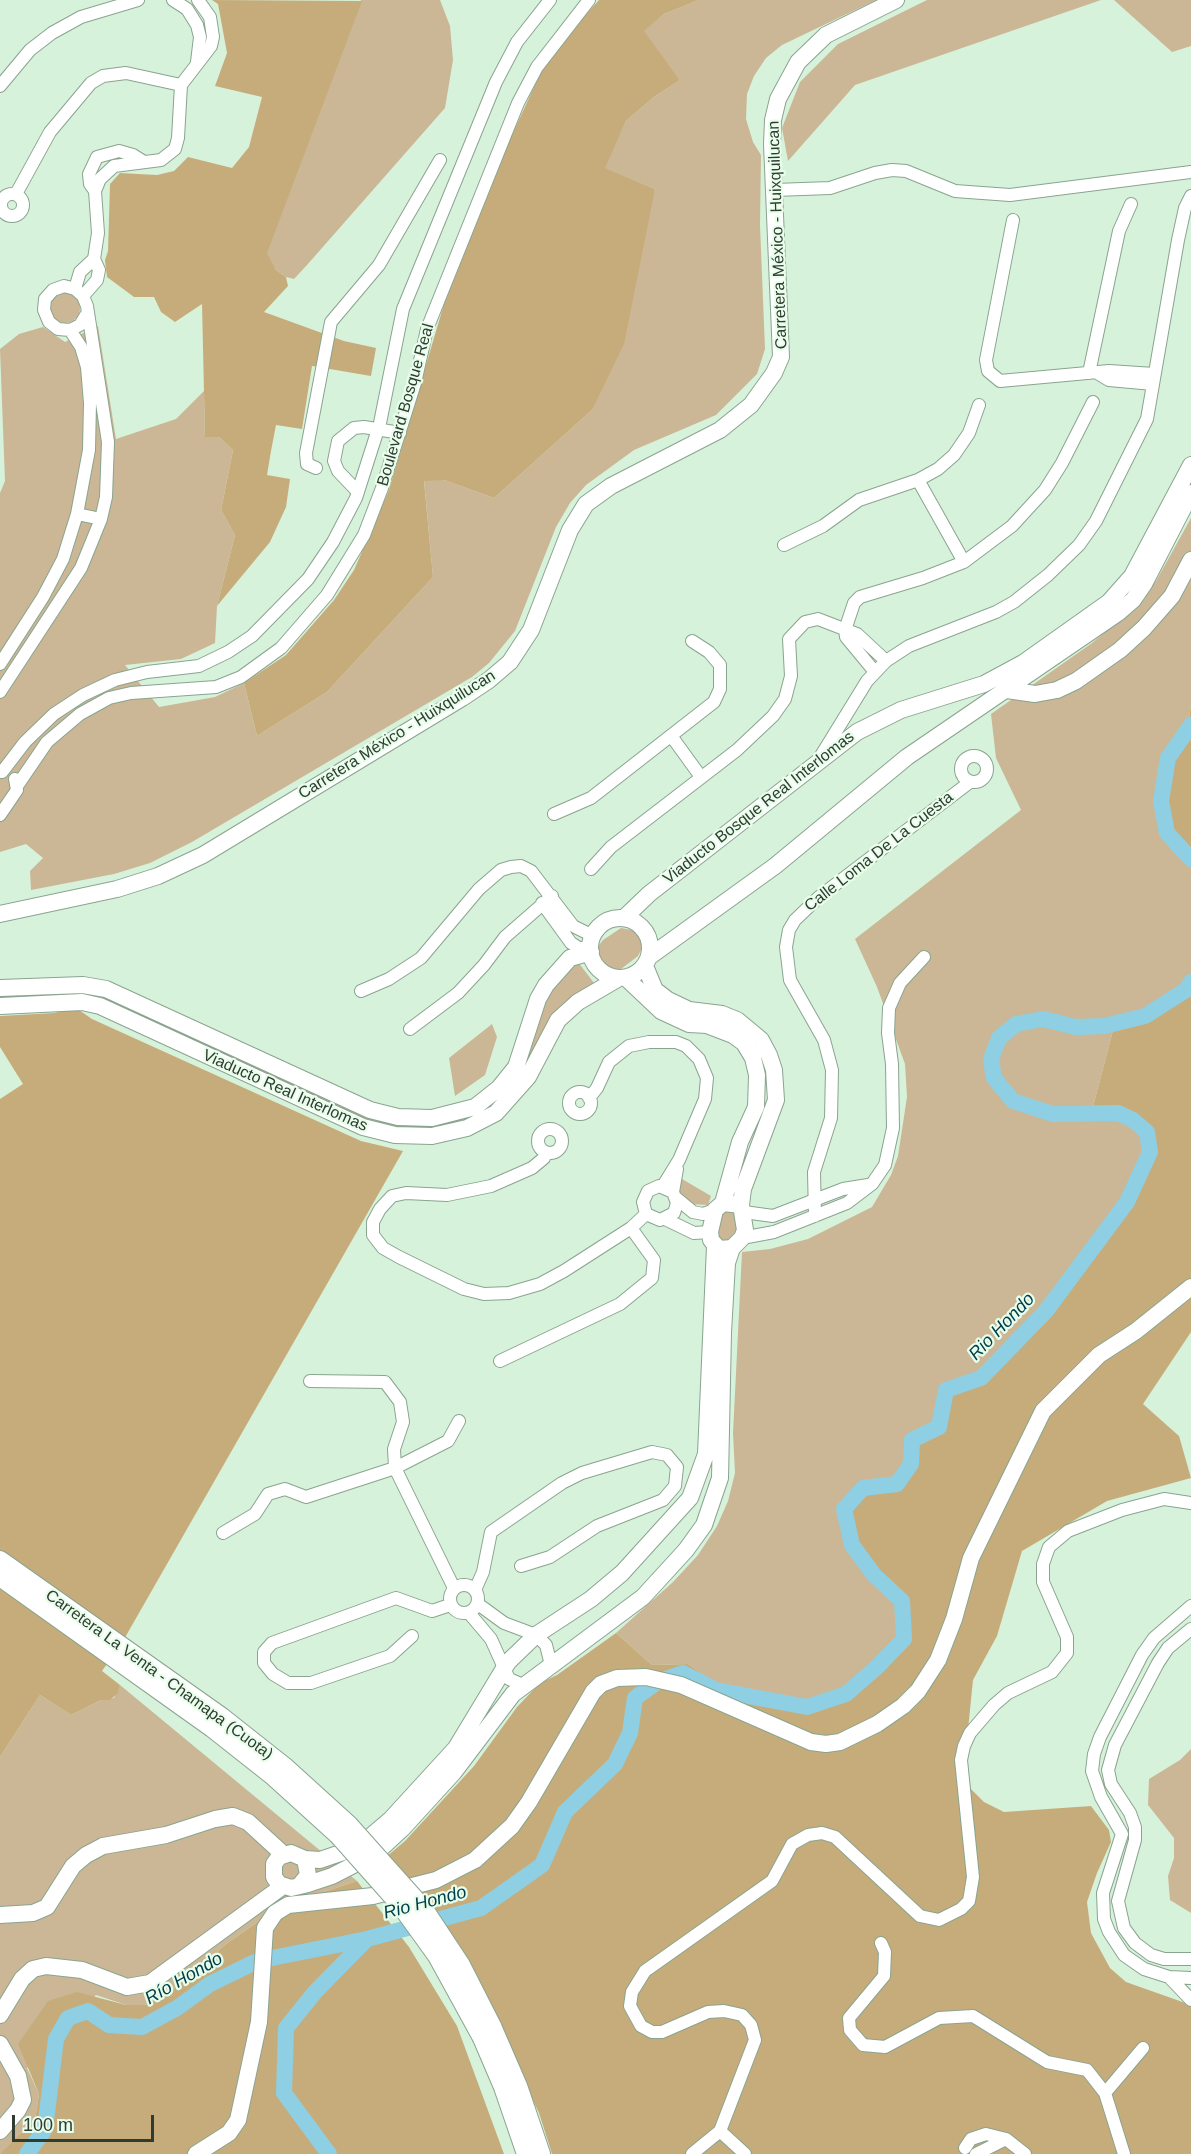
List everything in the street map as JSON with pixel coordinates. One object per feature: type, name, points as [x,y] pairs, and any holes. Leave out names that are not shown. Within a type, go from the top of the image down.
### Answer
[{"type":"highway","name":"Carretera La Venta - Chamapa (Cuota)","points":[[0,1560],[222,1717],[284,1766],[344,1830],[424,1909],[461,1965],[487,2032],[526,2154]]},
{"type":"highway","name":"Carretera La Venta - Chamapa (Cuota)","points":[[0,1577],[212,1728],[344,1830]]},
{"type":"highway","name":"Carretera La Venta - Chamapa (Cuota)","points":[[487,2032],[518,2086],[540,2154]]},
{"type":"main road","name":"Carretera México - Huixquilucan","points":[[0,914],[117,889],[158,876],[203,855],[462,698],[510,662],[531,630],[570,530],[586,504],[611,486],[720,430],[751,405],[774,374],[781,357],[772,120],[788,78],[798,62],[826,35],[896,0]]},
{"type":"main road","name":"Viaducto Bosque Real Interlomas","points":[[624,918],[649,894],[857,732],[901,710],[984,684],[1023,663],[1109,602],[1132,576],[1191,465]]},
{"type":"main road","points":[[623,978],[775,866],[907,757],[1086,637],[1133,600],[1191,493]]},
{"type":"main road","points":[[1007,690],[1035,694],[1057,690],[1076,681],[1120,650],[1144,628],[1172,596],[1191,560]]},
{"type":"main road","points":[[624,918],[636,922],[646,932],[650,944],[647,961],[655,990],[668,1000],[689,1010],[722,1014],[737,1020],[761,1040],[774,1070],[776,1100],[748,1173],[742,1209],[745,1230],[727,1263],[720,1478],[704,1525],[680,1557],[643,1597],[523,1685],[501,1707],[476,1743],[434,1795],[375,1854],[332,1876],[291,1886],[274,1877],[273,1868],[276,1860],[283,1854],[295,1853],[305,1859],[320,1860],[358,1846],[391,1819],[456,1748],[508,1662],[536,1635],[591,1599],[622,1573],[690,1498],[706,1454],[712,1239],[719,1207],[740,1142],[756,1107],[758,1075],[753,1058],[744,1043],[733,1035],[707,1025],[689,1023],[661,1011],[623,978],[602,972],[594,963],[591,946],[604,923],[624,918]]},
{"type":"main road","name":"Viaducto Real Interlomas","points":[[0,988],[83,985],[106,989],[370,1110],[398,1117],[432,1118],[475,1107],[499,1088],[516,1066],[538,999],[546,986],[570,958],[591,946]]},
{"type":"main road","name":"Viaducto Real Interlomas","points":[[0,1006],[82,1002],[100,1006],[363,1127],[395,1135],[432,1136],[467,1128],[496,1113],[528,1077],[558,1020],[578,1002],[623,978]]},
{"type":"main road","points":[[719,1207],[742,1209]]},
{"type":"main road","points":[[712,1239],[724,1250],[737,1243]]},
{"type":"main road","points":[[196,2154],[229,2133],[238,2120],[259,2022],[265,1928],[275,1913],[288,1905],[373,1896],[436,1880],[475,1860],[512,1826],[529,1802],[593,1692],[601,1684],[617,1678],[646,1677],[672,1682],[811,1742],[826,1744],[840,1742],[878,1724],[903,1706],[918,1691],[938,1660],[954,1619],[971,1558],[1043,1411],[1099,1355],[1136,1331],[1191,1287]]},
{"type":"main road","points":[[0,1915],[33,1913],[47,1907],[73,1866],[86,1855],[103,1846],[166,1835],[215,1819],[233,1816],[248,1822],[283,1854]]},
{"type":"main road","points":[[0,2015],[22,1979],[33,1969],[46,1966],[82,1970],[127,1987],[150,1983],[308,1875],[305,1859]]},
{"type":"main road","points":[[0,2044],[18,2076],[23,2100],[18,2110],[0,2131]]},
{"type":"street","points":[[0,86],[30,50],[52,33],[81,17],[138,0]]},
{"type":"street","points":[[173,0],[187,9],[197,25],[200,37],[196,63]]},
{"type":"street","points":[[79,293],[97,280],[99,270],[94,258],[98,233],[95,191],[106,171],[114,166],[161,160],[175,149],[178,138],[181,85],[211,46],[213,38],[210,17],[198,0]]},
{"type":"street","name":"Boulevard Bosque Real","points":[[1,773],[32,735],[54,714],[83,695],[115,680],[147,672],[199,666],[228,652],[252,636],[308,579],[333,542],[357,492],[378,429],[403,309],[496,82],[517,42],[550,0]]},
{"type":"street","name":"Boulevard Bosque Real","points":[[0,814],[47,742],[81,714],[109,698],[156,690],[186,691],[216,687],[241,677],[281,648],[327,595],[364,535],[400,433],[428,328],[518,103],[537,67],[589,0]]},
{"type":"street","points":[[16,194],[50,132],[91,83],[103,76],[126,73],[181,85]]},
{"type":"street","points":[[336,468],[320,469],[307,464],[306,453],[331,322],[379,265],[440,160]]},
{"type":"street","points":[[775,190],[801,191],[830,188],[875,173],[906,171],[955,191],[990,195],[1041,192],[1191,172]]},
{"type":"street","points":[[817,761],[840,721],[875,672],[886,661],[909,645],[996,612],[1014,602],[1048,575],[1079,545],[1096,521],[1119,480],[1146,419],[1178,240],[1185,208],[1191,196]]},
{"type":"street","points":[[1094,374],[1119,231],[1131,204]]},
{"type":"street","points":[[1013,220],[986,360],[988,371],[1000,381],[1124,371],[1153,379]]},
{"type":"street","points":[[0,692],[81,568],[101,519],[106,497],[108,442],[94,341],[79,293],[80,272],[94,258]]},
{"type":"street","points":[[79,293],[64,286],[53,290],[45,299],[44,310],[49,322],[58,329],[70,330],[80,325],[86,315]]},
{"type":"street","points":[[0,664],[63,559],[77,514],[89,450],[90,403],[87,367],[81,347],[70,330]]},
{"type":"street","points":[[875,672],[849,643],[845,630],[851,610],[861,597],[923,578],[964,562],[1012,526],[1033,504],[1062,463],[1093,402]]},
{"type":"street","points":[[784,545],[823,526],[859,500],[918,480],[938,469],[954,455],[969,433],[979,405]]},
{"type":"street","points":[[357,492],[344,480],[336,468],[335,451],[345,433],[364,427],[400,433]]},
{"type":"street","points":[[918,480],[964,562]]},
{"type":"street","points":[[77,514],[101,519]]},
{"type":"street","points":[[591,869],[611,847],[754,736],[773,716],[785,699],[791,676],[789,639],[795,629],[805,622],[818,619],[862,638],[886,661]]},
{"type":"street","points":[[554,814],[591,798],[714,702],[720,689],[720,665],[709,651],[692,641]]},
{"type":"street","points":[[672,737],[701,777]]},
{"type":"street","points":[[1,773],[13,775],[17,786]]},
{"type":"street","name":"Calle Loma De La Cuesta","points":[[815,1216],[814,1172],[831,1119],[832,1070],[824,1040],[789,980],[786,947],[789,930],[795,920],[819,897],[970,782]]},
{"type":"street","points":[[361,991],[389,979],[421,958],[465,904],[501,870],[521,866],[531,871],[547,900],[591,946]]},
{"type":"street","points":[[410,1029],[458,993],[478,972],[505,937],[547,900]]},
{"type":"street","points":[[737,1243],[774,1232],[847,1203],[872,1184],[885,1165],[893,1128],[892,1064],[888,1033],[890,1008],[900,983],[924,957]]},
{"type":"street","points":[[589,1098],[597,1088],[609,1062],[629,1046],[665,1041],[686,1046],[704,1067],[707,1088],[697,1123],[679,1160],[670,1192],[676,1208],[665,1219]]},
{"type":"street","points":[[545,1152],[544,1158],[532,1168],[491,1186],[447,1195],[406,1193],[392,1196],[380,1209],[374,1222],[374,1235],[383,1248],[464,1289],[484,1294],[509,1293],[540,1284],[631,1228],[646,1214]]},
{"type":"street","points":[[742,1209],[773,1216],[843,1189],[872,1184]]},
{"type":"street","points":[[712,1239],[665,1219],[655,1220],[646,1214],[643,1208],[644,1196],[653,1187],[670,1192],[693,1212],[703,1214],[719,1207]]},
{"type":"street","points":[[500,1361],[620,1304],[652,1278],[654,1260],[631,1228]]},
{"type":"street","points":[[310,1381],[385,1382],[400,1402],[404,1422],[394,1449],[395,1468],[454,1588]]},
{"type":"street","points":[[223,1533],[255,1514],[268,1494],[285,1489],[306,1497],[395,1468],[448,1441],[459,1420]]},
{"type":"street","points":[[521,1566],[550,1557],[597,1526],[663,1500],[675,1486],[677,1467],[667,1455],[652,1452],[582,1473],[562,1483],[491,1532],[483,1572],[475,1590],[473,1608],[491,1639],[509,1679],[523,1685]]},
{"type":"street","points":[[692,2154],[720,2131],[755,2040],[751,2025],[742,2015],[724,2011],[708,2012],[662,2032],[652,2032],[641,2026],[630,2006],[632,1992],[645,1971],[772,1881],[792,1844],[808,1835],[822,1833],[835,1837],[920,1916],[939,1920],[962,1909],[969,1902],[973,1877],[961,1760],[964,1746],[970,1733],[994,1705],[1008,1693],[1052,1671],[1067,1653],[1067,1637],[1043,1582],[1043,1564],[1049,1547],[1068,1531],[1122,1510],[1164,1499],[1191,1503]]},
{"type":"street","points":[[450,1605],[450,1596],[454,1588],[461,1585],[475,1590]]},
{"type":"street","points":[[412,1636],[390,1656],[311,1683],[288,1683],[273,1674],[264,1663],[264,1652],[272,1643],[396,1598],[432,1611],[450,1605]]},
{"type":"street","points":[[450,1605],[462,1614],[473,1608]]},
{"type":"street","points":[[1191,1606],[1154,1638],[1142,1655],[1100,1737],[1094,1754],[1092,1771],[1101,1797],[1122,1834],[1103,1893],[1104,1919],[1109,1932],[1124,1955],[1132,1962],[1169,1977],[1191,1978]]},
{"type":"street","points":[[473,1608],[536,1635],[546,1645],[551,1665]]},
{"type":"street","points":[[1191,1629],[1168,1648],[1158,1663],[1115,1745],[1108,1770],[1111,1784],[1135,1827],[1135,1840],[1118,1901],[1124,1928],[1135,1943],[1151,1955],[1164,1959],[1191,1959]]},
{"type":"street","points":[[881,1943],[885,1952],[884,1976],[849,2018],[850,2030],[863,2045],[878,2049],[939,2018],[974,2016],[1047,2062],[1056,2066],[1079,2067],[1087,2070],[1105,2093],[1124,2154]]},
{"type":"street","points":[[1169,1977],[1191,2001]]},
{"type":"street","points":[[1105,2093],[1143,2048]]},
{"type":"street","points":[[720,2131],[745,2154]]},
{"type":"street","points":[[968,2152],[971,2139],[980,2135],[1006,2139],[1025,2154]]},
{"type":"shaded area","points":[[212,0],[362,1],[267,253],[276,270],[286,277],[288,286],[264,312],[344,341],[376,348],[371,376],[312,366],[302,429],[276,425],[271,451],[267,475],[290,479],[286,507],[270,542],[217,606],[235,535],[221,510],[233,450],[219,437],[205,437],[202,304],[175,322],[161,312],[154,297],[134,297],[107,277],[105,260],[108,251],[110,184],[120,173],[157,175],[174,171],[188,157],[232,168],[249,147],[262,97],[215,86],[227,53],[218,4]]},
{"type":"shaded area","points":[[361,0],[440,0],[450,26],[453,60],[445,108],[294,279],[286,277],[276,270],[266,253]]},
{"type":"shaded area","points":[[599,0],[699,0],[664,14],[644,31],[680,80],[654,97],[626,121],[605,168],[655,189],[624,344],[592,410],[494,498],[444,480],[424,481],[433,577],[327,692],[257,736],[244,683],[286,655],[334,600],[354,570],[389,490],[444,304],[511,137],[541,72],[569,33]]},
{"type":"shaded area","points":[[699,0],[876,0],[782,45],[766,58],[754,76],[747,94],[746,119],[753,142],[761,155],[760,225],[765,349],[757,374],[716,415],[634,450],[586,485],[570,503],[556,527],[515,631],[489,663],[472,677],[192,842],[150,863],[114,874],[31,890],[30,871],[43,858],[26,844],[0,852],[0,493],[5,481],[0,349],[19,334],[43,327],[65,342],[98,326],[116,439],[176,419],[204,391],[205,437],[219,437],[233,450],[221,510],[235,535],[217,606],[215,643],[181,659],[125,665],[159,707],[215,697],[244,683],[257,736],[327,692],[433,577],[424,480],[444,480],[494,498],[592,410],[655,189],[604,168],[626,121],[654,97],[680,80],[643,31],[664,14]]},
{"type":"shaded area","points":[[927,0],[1101,0],[855,85],[788,161],[782,128],[800,82],[838,44]]},
{"type":"shaded area","points":[[1114,0],[1191,0],[1191,46],[1172,52]]},
{"type":"shaded area","points":[[65,293],[76,297],[80,308],[76,319],[65,323],[54,319],[50,308],[54,297]]},
{"type":"shaded area","points":[[1191,518],[1191,705],[1189,718],[1177,734],[1162,835],[1191,867],[1191,972],[1182,986],[1143,1011],[1116,1019],[1090,1118],[1117,1119],[1131,1125],[1142,1135],[1145,1151],[1122,1199],[1042,1307],[978,1373],[941,1386],[934,1423],[907,1437],[905,1462],[894,1479],[860,1482],[870,1579],[896,1604],[898,1637],[874,1663],[843,1689],[806,1702],[717,1684],[688,1664],[652,1665],[616,1633],[673,1582],[698,1555],[717,1526],[728,1501],[735,1473],[733,1433],[742,1252],[770,1249],[808,1239],[872,1207],[891,1175],[898,1156],[907,1097],[905,1064],[877,987],[855,939],[1021,810],[996,758],[991,714],[1092,643],[1137,605],[1156,581]]},
{"type":"shaded area","points":[[1191,705],[1191,867],[1162,835],[1155,801],[1162,756],[1189,718]]},
{"type":"shaded area","points":[[621,928],[637,931],[643,946],[638,956],[621,969],[610,971],[597,961],[596,949],[603,940]]},
{"type":"shaded area","points":[[578,962],[594,983],[576,995],[524,1074],[504,1094],[543,1004],[562,977]]},
{"type":"shaded area","points":[[1191,972],[1191,1332],[1143,1404],[1179,1436],[1191,1478],[1107,1501],[1022,1551],[997,1636],[973,1680],[964,1769],[970,1788],[984,1802],[1004,1812],[1091,1806],[1109,1830],[1111,1842],[1087,1902],[1091,1933],[1110,1968],[1126,1982],[1191,2005],[1191,2154],[552,2154],[539,2113],[512,2057],[386,1857],[405,1841],[474,1766],[517,1707],[540,1683],[557,1675],[616,1633],[652,1665],[688,1664],[717,1684],[806,1702],[843,1689],[874,1663],[898,1637],[896,1604],[870,1579],[847,1547],[838,1508],[860,1482],[894,1479],[905,1462],[907,1437],[934,1423],[941,1386],[978,1373],[1042,1307],[1122,1199],[1145,1151],[1142,1135],[1131,1125],[1117,1119],[1090,1118],[1116,1019],[1143,1011],[1182,986]]},
{"type":"shaded area","points":[[30,993],[95,993],[370,1117],[399,1125],[433,1126],[479,1114],[504,1094],[481,1117],[434,1130],[399,1129],[369,1121],[105,1000],[31,999],[29,996]]},
{"type":"shaded area","points":[[76,1008],[92,1019],[361,1141],[403,1151],[123,1641],[102,1671],[120,1685],[117,1694],[110,1700],[101,1700],[71,1715],[40,1695],[0,1757],[0,1099],[23,1084],[0,1047],[0,1016],[54,1013]]},
{"type":"shaded area","points":[[492,1024],[497,1037],[485,1075],[455,1096],[449,1058]]},
{"type":"shaded area","points":[[682,1179],[711,1196],[708,1205],[690,1204],[683,1198],[679,1192]]},
{"type":"shaded area","points":[[729,1207],[737,1215],[737,1235],[725,1244],[718,1237],[718,1216]]},
{"type":"shaded area","points":[[120,1685],[357,1881],[279,1907],[226,1944],[166,1995],[145,2005],[126,2005],[96,1995],[27,2068],[39,2094],[35,2120],[7,2150],[0,2154],[0,1757],[40,1695],[71,1715],[101,1700],[114,1698]]},
{"type":"shaded area","points":[[1191,1749],[1191,1913],[1170,1900],[1168,1876],[1174,1858],[1174,1838],[1148,1805],[1149,1779],[1180,1760]]},
{"type":"shaded area","points":[[357,1881],[409,1947],[457,2026],[504,2154],[0,2154],[35,2120],[39,2094],[18,2044],[48,2001],[77,1992],[126,2005],[145,2005],[166,1995],[226,1944],[279,1907]]},
{"type":"waterway","name":"Rio Hondo","points":[[1191,725],[1168,758],[1161,801],[1167,833],[1191,859]]},
{"type":"waterway","name":"Rio Hondo","points":[[272,1958],[367,1939],[481,1908],[542,1865],[565,1812],[615,1764],[630,1733],[635,1698],[657,1682],[683,1673],[716,1690],[807,1707],[846,1694],[904,1639],[902,1601],[874,1575],[852,1545],[844,1509],[863,1488],[897,1484],[911,1464],[912,1440],[939,1427],[946,1390],[981,1378],[1046,1311],[1127,1202],[1150,1152],[1147,1132],[1133,1120],[1118,1113],[1053,1114],[1013,1101],[994,1078],[991,1059],[999,1038],[1016,1024],[1043,1019],[1076,1027],[1104,1026],[1145,1016],[1186,990],[1191,982]]},
{"type":"waterway","points":[[329,2154],[284,2093],[286,2028],[315,1992],[367,1939]]},
{"type":"waterway","name":"Río Hondo","points":[[27,2154],[45,2129],[56,2039],[68,2018],[88,2011],[109,2025],[142,2027],[177,2008],[210,1984],[255,1962]]}]
